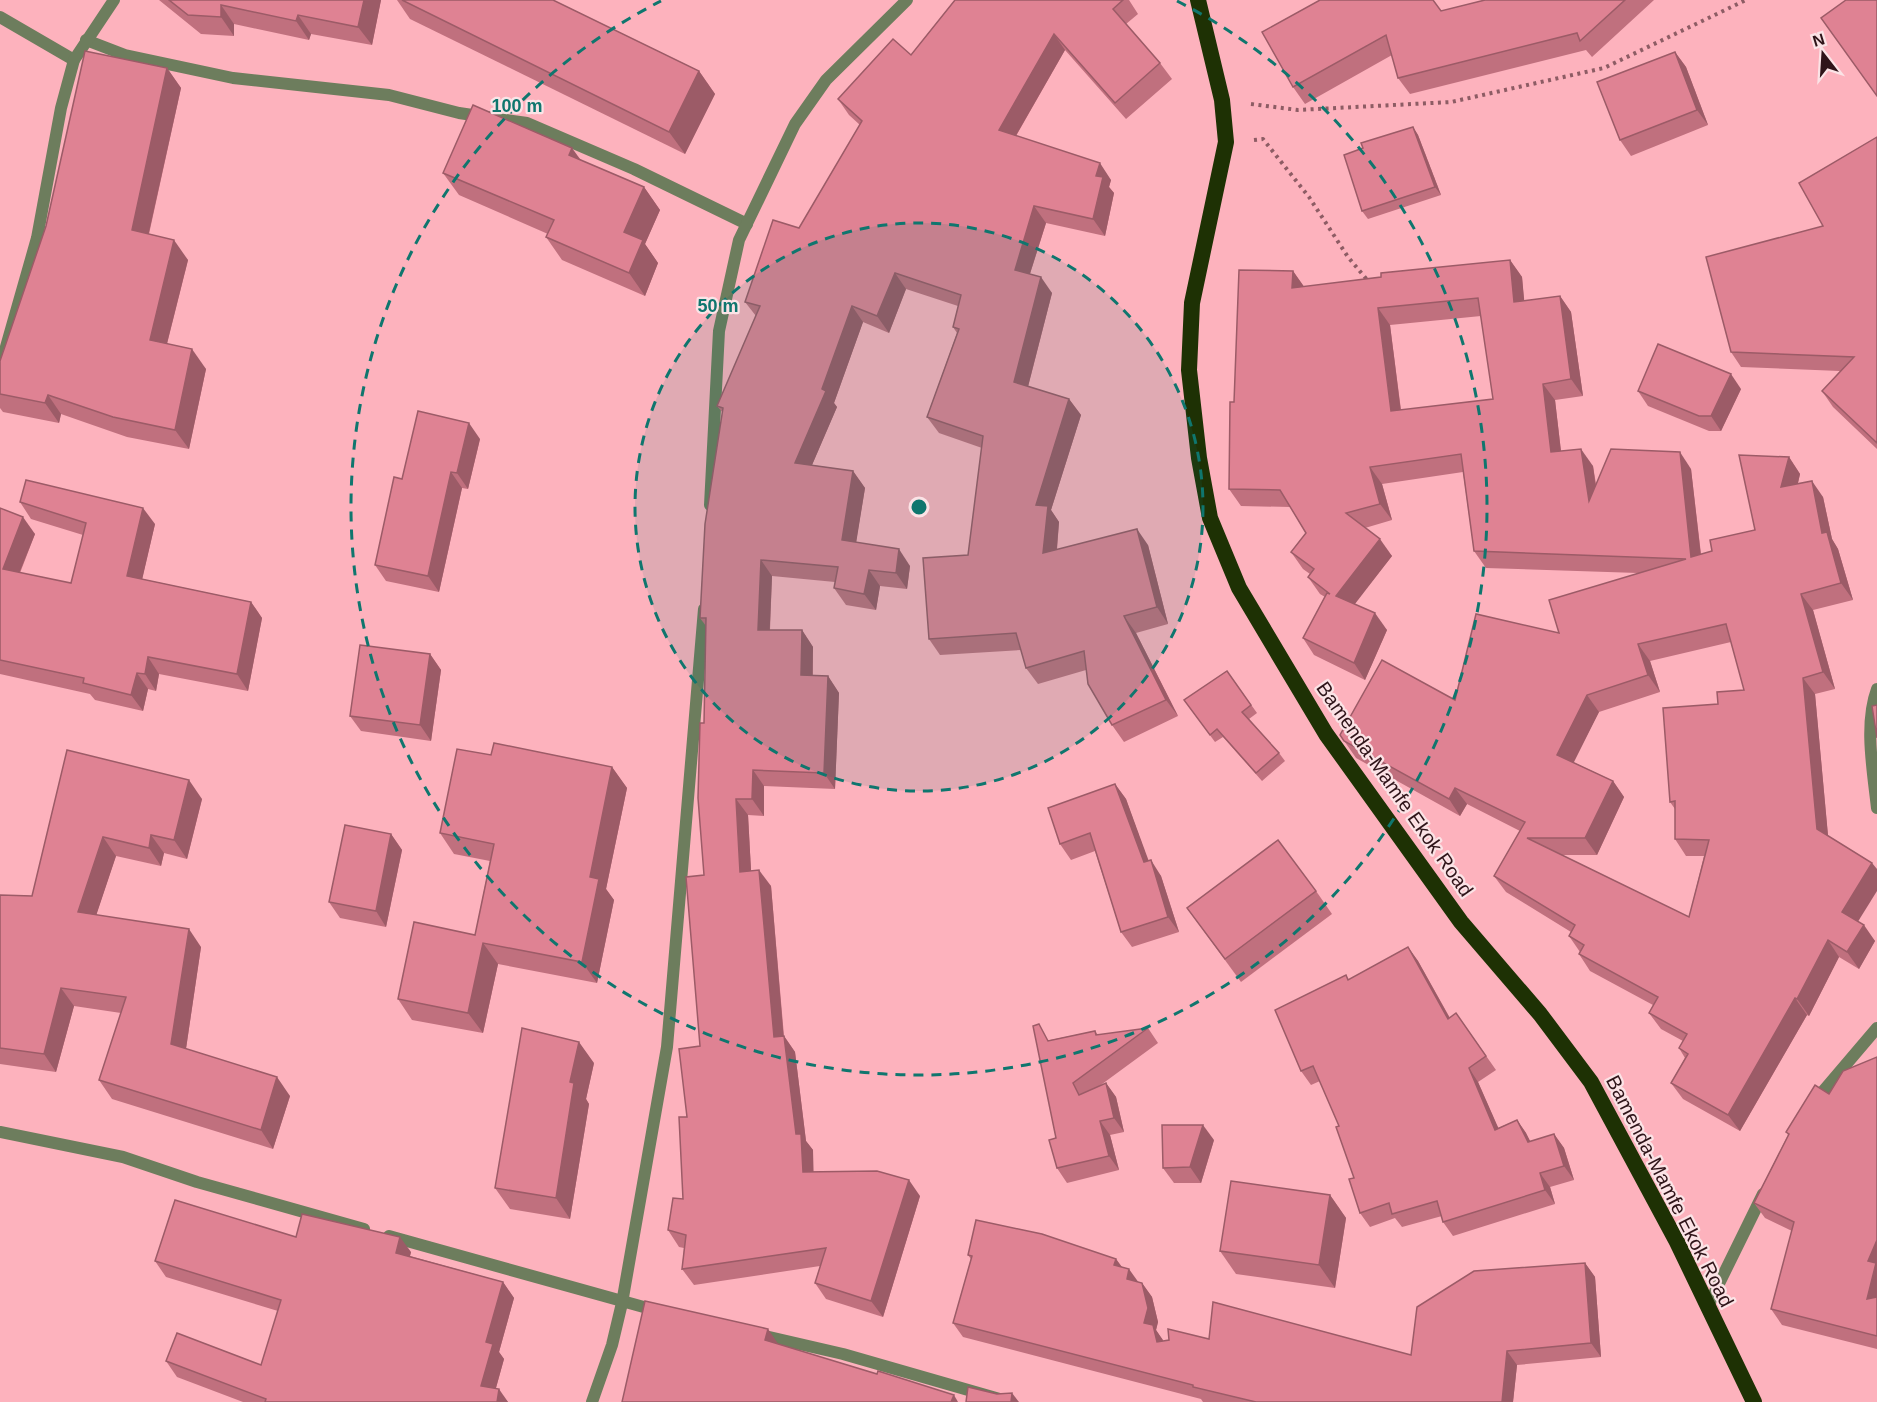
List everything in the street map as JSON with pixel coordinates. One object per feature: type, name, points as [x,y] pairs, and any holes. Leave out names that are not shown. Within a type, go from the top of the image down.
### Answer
[{"type":"highway","name":"Bamenda-Mamfe Ekok Road","points":[[1198,0],[1208,32],[1222,100],[1226,142],[1192,303],[1189,370],[1199,458],[1210,518],[1239,588],[1326,734],[1461,922],[1540,1014],[1591,1082],[1677,1242],[1754,1402]]},
{"type":"street","points":[[0,368],[37,238],[61,108],[74,60],[114,0]]},
{"type":"street","points":[[709,514],[719,331],[739,240],[801,115],[826,80],[907,0]]},
{"type":"street","points":[[0,17],[74,60]]},
{"type":"street","points":[[86,39],[125,55],[233,78],[389,95],[459,112],[527,123],[634,169],[747,224]]},
{"type":"street","points":[[592,1402],[612,1345],[622,1303],[667,1047],[702,663],[705,594]]},
{"type":"street","points":[[1877,689],[1872,701],[1872,761],[1877,808]]},
{"type":"street","points":[[1809,1110],[1820,1092],[1877,1028]]},
{"type":"street","points":[[0,1132],[123,1157],[197,1182],[622,1303],[669,1314]]},
{"type":"street","points":[[1707,1308],[1770,1180]]},
{"type":"street","points":[[750,1333],[843,1354],[1011,1402]]},
{"type":"path","points":[[1222,100],[1298,110],[1450,102],[1604,68],[1746,0]]},
{"type":"path","points":[[1226,142],[1263,139],[1309,197],[1348,257],[1370,283]]},
{"type":"building","points":[[169,0],[364,0],[358,27],[298,15],[296,21],[221,5],[221,17],[188,15]]},
{"type":"building","points":[[402,0],[553,0],[699,71],[669,132]]},
{"type":"building","points":[[955,0],[1123,0],[1113,9],[1160,63],[1115,103],[1054,34],[999,130],[1100,163],[1096,176],[1103,177],[1093,219],[1034,206],[1015,270],[1041,277],[1014,382],[1069,399],[1036,505],[1048,506],[1043,553],[1137,529],[1157,607],[1124,616],[1166,700],[1112,725],[1088,684],[1084,651],[1026,668],[1016,633],[929,639],[923,558],[968,555],[983,436],[927,417],[959,329],[953,327],[961,295],[895,273],[877,316],[852,306],[822,389],[826,391],[795,463],[853,471],[842,540],[899,549],[896,573],[869,570],[864,594],[834,588],[838,567],[761,560],[758,630],[802,630],[801,675],[828,676],[824,773],[753,770],[752,799],[736,799],[740,872],[759,870],[774,1037],[784,1036],[796,1134],[801,1134],[803,1172],[877,1171],[909,1180],[871,1301],[815,1283],[826,1248],[682,1269],[686,1235],[668,1230],[673,1198],[683,1199],[679,1117],[687,1117],[679,1049],[700,1046],[686,877],[704,875],[698,798],[700,723],[704,723],[706,618],[700,618],[705,524],[723,408],[717,406],[760,306],[745,302],[773,220],[799,228],[862,121],[838,99],[893,39],[911,55]]},
{"type":"building","points":[[1320,0],[1433,0],[1441,11],[1485,0],[1625,0],[1580,41],[1577,33],[1398,78],[1386,35],[1293,87],[1262,32]]},
{"type":"building","points":[[1846,0],[1877,0],[1877,96],[1821,18]]},
{"type":"building","points":[[85,51],[167,68],[132,230],[174,240],[150,340],[192,349],[175,430],[113,417],[48,395],[45,403],[0,394],[0,361],[46,226]]},
{"type":"building","points":[[1675,52],[1697,110],[1620,140],[1597,82]]},
{"type":"building","points":[[473,105],[572,148],[569,155],[644,187],[624,232],[643,240],[629,273],[546,237],[554,220],[443,173]]},
{"type":"building","points":[[1413,127],[1435,187],[1362,211],[1344,155],[1363,148],[1361,143]]},
{"type":"building","points":[[1877,137],[1877,443],[1822,391],[1854,357],[1731,352],[1706,257],[1823,226],[1799,183]]},
{"type":"building","points":[[1510,260],[1514,302],[1560,296],[1571,379],[1543,384],[1551,452],[1581,449],[1589,501],[1611,449],[1680,452],[1691,557],[1712,551],[1710,540],[1755,530],[1739,455],[1789,457],[1781,487],[1812,481],[1822,533],[1827,532],[1841,583],[1801,594],[1823,672],[1803,678],[1817,829],[1872,863],[1842,912],[1864,925],[1847,952],[1828,940],[1797,999],[1795,998],[1728,1115],[1671,1083],[1688,1054],[1679,1048],[1687,1034],[1649,1013],[1658,997],[1579,954],[1584,945],[1569,936],[1575,925],[1494,876],[1525,822],[1455,788],[1449,799],[1344,741],[1340,735],[1382,660],[1455,700],[1476,614],[1559,633],[1549,600],[1686,559],[1474,551],[1461,454],[1370,467],[1380,504],[1346,513],[1380,539],[1336,596],[1375,613],[1354,663],[1303,638],[1327,593],[1330,594],[1308,577],[1314,569],[1291,552],[1306,533],[1280,490],[1229,489],[1230,402],[1234,402],[1239,270],[1293,271],[1292,288],[1381,277],[1381,273]],"holes":[[[1478,298],[1493,399],[1391,411],[1378,308]],[[1726,624],[1744,690],[1717,692],[1718,704],[1663,708],[1670,802],[1675,801],[1675,839],[1709,840],[1689,917],[1527,838],[1585,838],[1613,781],[1557,755],[1587,695],[1648,675],[1638,644]]]},
{"type":"building","points":[[1658,344],[1731,374],[1711,416],[1699,416],[1638,391]]},
{"type":"building","points":[[418,411],[469,423],[457,473],[451,472],[428,576],[375,565],[394,477],[402,479]]},
{"type":"building","points":[[26,480],[143,508],[127,576],[251,602],[237,674],[148,657],[145,674],[137,673],[131,695],[83,683],[84,678],[0,660],[0,508],[23,517],[3,569],[71,583],[86,523],[20,502]]},
{"type":"building","points":[[360,645],[430,654],[420,725],[350,716]]},
{"type":"building","points":[[1227,671],[1251,705],[1242,712],[1279,753],[1256,773],[1217,729],[1210,735],[1184,700]]},
{"type":"building","points":[[1877,705],[1877,738],[1872,706]]},
{"type":"building","points":[[494,743],[612,767],[590,877],[599,879],[582,962],[483,943],[468,1013],[398,999],[414,922],[475,935],[494,844],[440,833],[457,749],[491,755]]},
{"type":"building","points":[[67,750],[189,780],[174,840],[151,835],[149,848],[103,837],[78,912],[189,929],[171,1044],[277,1077],[261,1130],[99,1080],[126,997],[61,988],[44,1054],[0,1048],[0,895],[32,896]]},
{"type":"building","points":[[1115,784],[1144,862],[1151,860],[1168,917],[1121,932],[1090,833],[1060,844],[1048,808]]},
{"type":"building","points":[[345,825],[391,834],[376,911],[329,902]]},
{"type":"building","points":[[1278,840],[1316,891],[1225,959],[1187,908]]},
{"type":"building","points":[[1408,947],[1448,1019],[1456,1013],[1486,1056],[1469,1068],[1495,1130],[1517,1120],[1528,1142],[1554,1134],[1564,1166],[1540,1173],[1545,1190],[1443,1222],[1437,1201],[1392,1214],[1389,1203],[1360,1213],[1349,1179],[1354,1178],[1336,1127],[1339,1126],[1313,1066],[1301,1071],[1275,1010],[1346,975],[1348,980]]},
{"type":"building","points":[[1039,1024],[1048,1041],[1095,1031],[1096,1035],[1148,1028],[1073,1083],[1079,1095],[1106,1083],[1114,1118],[1100,1121],[1109,1156],[1057,1168],[1049,1140],[1056,1138],[1033,1026]]},
{"type":"building","points":[[522,1028],[579,1042],[570,1082],[574,1083],[556,1198],[495,1188]]},
{"type":"building","points":[[1877,1057],[1877,1240],[1868,1261],[1876,1263],[1867,1299],[1877,1297],[1877,1336],[1771,1309],[1794,1222],[1754,1203],[1789,1134],[1786,1132],[1815,1085],[1829,1094],[1843,1071]]},
{"type":"building","points":[[1162,1125],[1203,1125],[1190,1167],[1163,1168]]},
{"type":"building","points":[[1231,1181],[1330,1195],[1319,1265],[1220,1251]]},
{"type":"building","points":[[175,1200],[296,1237],[302,1214],[400,1237],[396,1253],[503,1282],[486,1342],[493,1344],[481,1386],[499,1389],[497,1402],[265,1402],[266,1399],[166,1361],[177,1333],[261,1365],[281,1300],[155,1261]]},
{"type":"building","points":[[976,1220],[1042,1234],[1116,1259],[1114,1265],[1129,1269],[1127,1279],[1142,1283],[1148,1308],[1144,1323],[1153,1325],[1157,1342],[1169,1340],[1168,1329],[1209,1339],[1213,1302],[1411,1355],[1417,1307],[1474,1271],[1585,1263],[1591,1343],[1507,1351],[1502,1402],[1256,1402],[953,1323],[972,1256],[968,1255]]},
{"type":"building","points":[[645,1301],[768,1329],[765,1340],[877,1374],[878,1371],[954,1395],[951,1402],[622,1402]]},
{"type":"building","points":[[968,1387],[997,1394],[1012,1393],[1011,1402],[966,1402]]}]
